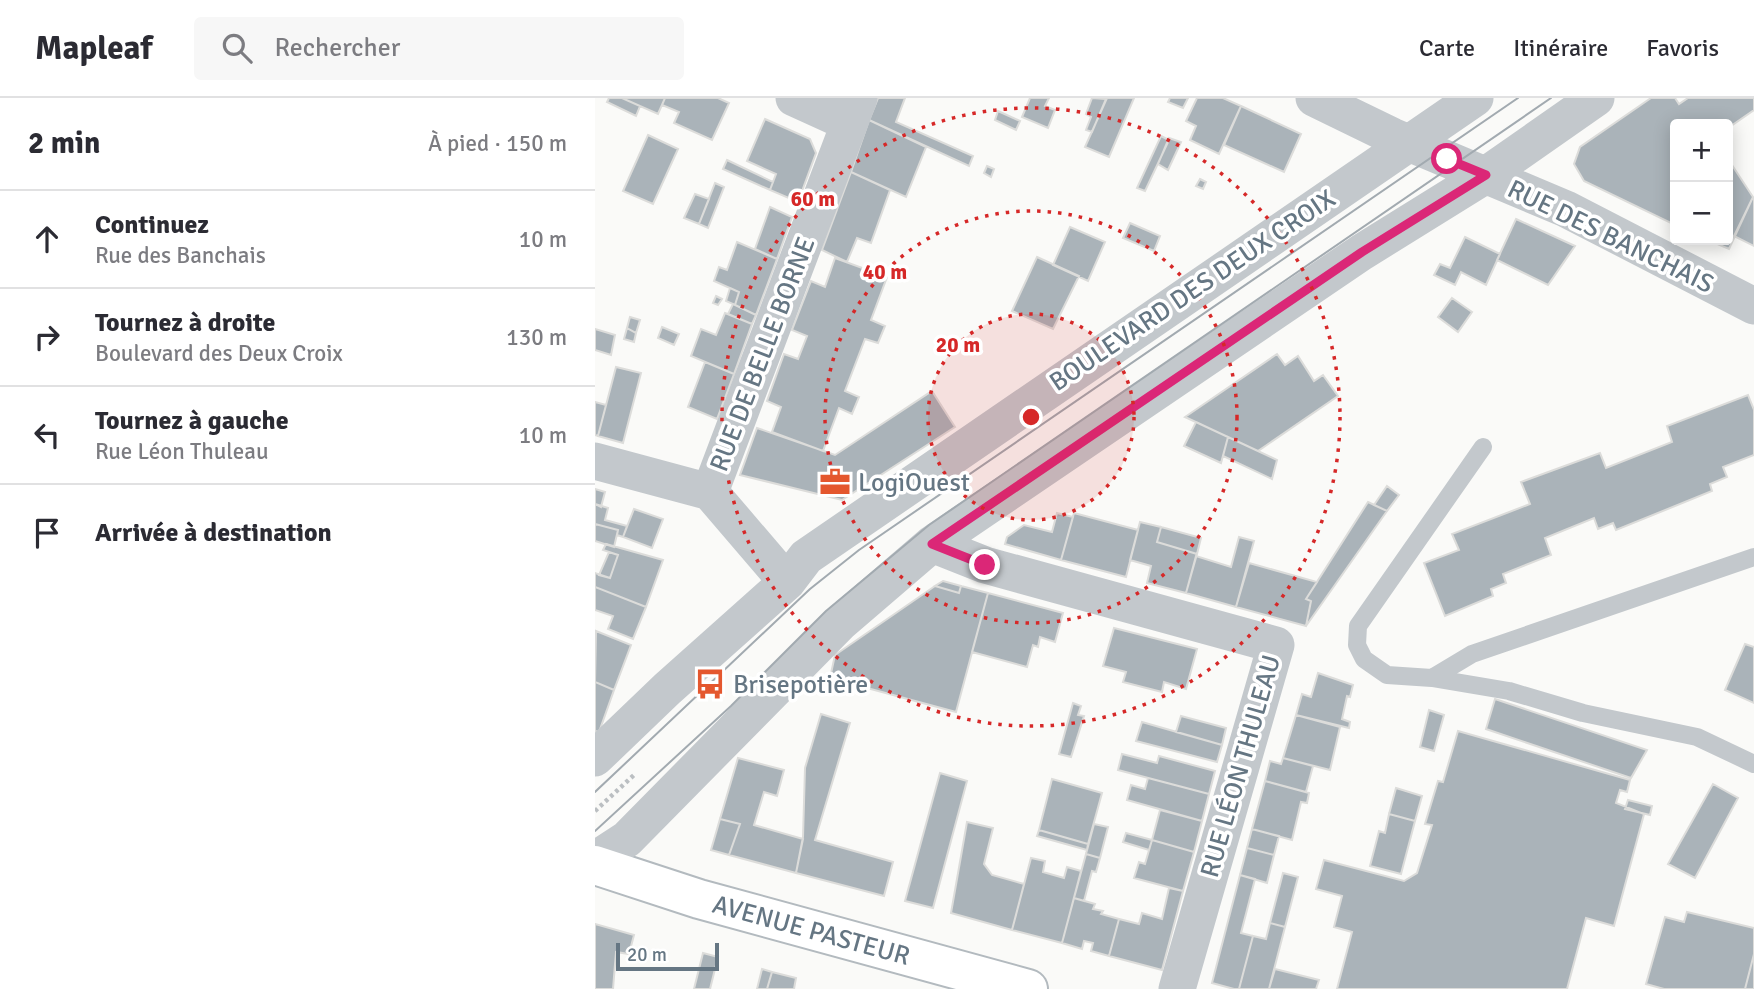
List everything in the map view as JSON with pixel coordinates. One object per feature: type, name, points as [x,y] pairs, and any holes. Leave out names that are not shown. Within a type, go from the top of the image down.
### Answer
[{"type":"main road","name":"AVENUE PASTEUR","points":[[595,862],[699,899],[1028,989]]},
{"type":"street","points":[[794,98],[854,111]]},
{"type":"street","name":"RUE DES BANCHAIS","points":[[1314,98],[1409,143],[1566,209],[1754,306]]},
{"type":"street","name":"BOULEVARD DES DEUX CROIX","points":[[595,758],[676,680],[787,582],[806,557],[1475,98]]},
{"type":"street","points":[[595,862],[627,839],[840,623],[932,544],[1362,252],[1486,175],[1596,98]]},
{"type":"street","name":"RUE DE BELLE BORNE","points":[[711,492],[854,111]]},
{"type":"street","points":[[595,461],[711,492],[787,582]]},
{"type":"street","name":"RUE LÉON THULEAU","points":[[932,544],[985,565],[1276,645],[1177,989]]},
{"type":"lane","points":[[1483,447],[1358,626],[1357,645],[1364,659],[1387,675],[1432,678],[1509,691],[1583,713],[1697,737],[1754,764]]},
{"type":"lane","points":[[1432,678],[1472,654],[1754,557]]},
{"type":"path","points":[[595,811],[634,775]]},
{"type":"building","points":[[609,98],[622,98],[640,106],[636,116],[607,102]]},
{"type":"building","points":[[622,98],[665,98],[658,114]]},
{"type":"building","points":[[665,98],[718,98],[729,103],[712,140],[674,123],[679,112],[662,105]]},
{"type":"building","points":[[878,98],[905,98],[896,122],[973,156],[969,166],[869,120]]},
{"type":"building","points":[[1030,98],[1049,98],[1045,106],[1055,110],[1048,128],[1022,117]]},
{"type":"building","points":[[1092,98],[1106,99],[1092,132],[1086,130],[1091,117],[1086,114]]},
{"type":"building","points":[[1107,98],[1134,98],[1109,157],[1085,147]]},
{"type":"building","points":[[1170,98],[1188,98],[1183,108],[1168,102]]},
{"type":"building","points":[[1197,98],[1223,98],[1241,106],[1219,154],[1190,140],[1196,126],[1186,121]]},
{"type":"building","points":[[1651,98],[1675,98],[1679,104],[1688,98],[1754,98],[1754,110],[1733,125],[1733,119],[1670,119],[1670,223],[1584,181],[1574,164],[1580,147]]},
{"type":"building","points":[[1241,106],[1301,134],[1284,172],[1224,145]]},
{"type":"building","points":[[998,111],[1020,121],[1016,130],[995,120]]},
{"type":"building","points":[[765,119],[810,139],[816,153],[798,202],[770,190],[776,174],[747,161]]},
{"type":"building","points":[[869,120],[926,147],[906,197],[851,172]]},
{"type":"building","points":[[648,135],[678,149],[653,204],[623,191]]},
{"type":"building","points":[[1161,136],[1169,140],[1145,191],[1137,188]]},
{"type":"building","points":[[1169,138],[1181,142],[1168,170],[1158,164]]},
{"type":"building","points":[[727,160],[773,182],[770,190],[723,169]]},
{"type":"building","points":[[987,166],[994,169],[991,177],[984,173]]},
{"type":"building","points":[[1733,167],[1753,197],[1733,240]]},
{"type":"building","points":[[851,172],[890,190],[871,243],[857,238],[847,262],[822,250]]},
{"type":"building","points":[[1200,179],[1206,182],[1203,189],[1196,186]]},
{"type":"building","points":[[715,183],[724,187],[708,228],[699,224]]},
{"type":"building","points":[[695,194],[709,199],[699,224],[684,218]]},
{"type":"building","points":[[1754,198],[1754,246],[1734,236]]},
{"type":"building","points":[[770,207],[792,217],[777,259],[755,249]]},
{"type":"building","points":[[1516,219],[1575,246],[1548,285],[1497,260]]},
{"type":"building","points":[[1130,223],[1160,236],[1154,251],[1123,238]]},
{"type":"building","points":[[1070,227],[1105,242],[1088,281],[1053,265]]},
{"type":"building","points":[[1465,237],[1500,254],[1486,285],[1461,272],[1455,285],[1434,275],[1440,264],[1450,268]]},
{"type":"building","points":[[737,242],[777,259],[756,315],[735,305],[739,292],[714,281],[719,267],[727,270]]},
{"type":"building","points":[[1037,257],[1079,276],[1053,329],[1012,311]]},
{"type":"building","points":[[835,258],[887,277],[871,320],[885,326],[878,343],[865,339],[845,391],[859,397],[852,414],[839,408],[823,451],[772,432],[781,407],[767,401],[784,354],[798,359],[807,336],[792,330],[811,281],[825,287]]},
{"type":"building","points":[[730,288],[739,292],[735,305],[726,301]]},
{"type":"building","points":[[716,296],[722,299],[718,305],[713,303]]},
{"type":"building","points":[[1452,298],[1472,312],[1458,332],[1438,317]]},
{"type":"building","points":[[733,304],[756,315],[752,324],[728,314]]},
{"type":"building","points":[[725,313],[752,324],[734,374],[691,356],[701,329],[716,335]]},
{"type":"building","points":[[630,317],[640,320],[636,333],[627,328]]},
{"type":"building","points":[[662,327],[679,334],[674,345],[658,338]]},
{"type":"building","points":[[627,328],[636,333],[634,342],[624,339]]},
{"type":"building","points":[[595,329],[615,335],[611,355],[595,350]]},
{"type":"building","points":[[1277,354],[1285,365],[1298,356],[1314,381],[1323,375],[1338,396],[1258,451],[1185,417]]},
{"type":"building","points":[[705,362],[734,374],[717,419],[688,407]]},
{"type":"building","points":[[616,367],[641,373],[623,443],[598,436]]},
{"type":"building","points":[[932,391],[955,427],[842,500],[740,475],[757,428],[835,455]]},
{"type":"building","points":[[1748,395],[1754,410],[1754,455],[1723,467],[1727,477],[1710,484],[1712,491],[1616,530],[1613,523],[1598,529],[1594,518],[1545,538],[1551,555],[1503,574],[1506,583],[1491,589],[1493,596],[1445,616],[1424,563],[1459,550],[1452,534],[1530,504],[1521,482],[1600,453],[1606,468],[1672,442],[1667,426]]},
{"type":"building","points":[[595,402],[606,405],[598,436],[595,435]]},
{"type":"building","points":[[1196,422],[1228,437],[1221,463],[1184,446]]},
{"type":"building","points":[[1228,437],[1277,460],[1272,479],[1223,456]]},
{"type":"building","points":[[1387,486],[1399,495],[1387,511],[1374,505]]},
{"type":"building","points":[[595,489],[605,492],[601,507],[595,504]]},
{"type":"building","points":[[1368,502],[1387,511],[1306,626],[1311,601],[1306,599]]},
{"type":"building","points":[[595,504],[608,508],[605,520],[627,526],[623,537],[617,535],[618,530],[595,524]]},
{"type":"building","points":[[634,509],[663,519],[652,548],[623,537]]},
{"type":"building","points":[[1057,513],[1073,517],[1061,560],[1005,544],[1007,537],[1024,525],[1052,532]]},
{"type":"building","points":[[1074,513],[1138,530],[1126,577],[1061,560]]},
{"type":"building","points":[[1140,522],[1161,527],[1157,542],[1197,554],[1186,593],[1147,583],[1151,566],[1130,560]]},
{"type":"building","points":[[595,524],[618,530],[614,547],[595,541]]},
{"type":"building","points":[[1161,527],[1201,538],[1197,554],[1157,542]]},
{"type":"building","points":[[1239,537],[1254,541],[1236,607],[1186,593],[1196,556],[1231,567]]},
{"type":"building","points":[[606,544],[663,560],[646,607],[595,587],[595,573],[610,578],[618,555],[603,550]]},
{"type":"building","points":[[609,552],[618,555],[610,578],[599,575]]},
{"type":"building","points":[[1249,563],[1317,582],[1306,599],[1311,601],[1306,626],[1236,607]]},
{"type":"building","points":[[943,581],[961,586],[959,593],[935,586]]},
{"type":"building","points":[[935,586],[959,593],[961,586],[988,593],[956,712],[830,678],[835,655]]},
{"type":"building","points":[[595,587],[646,607],[633,639],[608,629],[613,616],[595,610]]},
{"type":"building","points":[[988,593],[1063,613],[1055,642],[1040,637],[1038,647],[1033,645],[1027,667],[972,652]]},
{"type":"building","points":[[1114,628],[1197,649],[1186,689],[1164,682],[1162,692],[1123,682],[1126,672],[1103,666]]},
{"type":"building","points":[[596,631],[631,645],[614,690],[595,682]]},
{"type":"building","points":[[1745,644],[1754,647],[1754,703],[1725,690]]},
{"type":"building","points":[[1318,673],[1353,685],[1350,697],[1347,696],[1342,719],[1350,722],[1349,728],[1296,715],[1302,694],[1311,697]]},
{"type":"building","points":[[595,682],[614,690],[599,732],[595,731]]},
{"type":"building","points":[[1495,699],[1647,750],[1631,778],[1486,729]]},
{"type":"building","points":[[1073,703],[1081,706],[1078,715],[1084,716],[1071,757],[1059,754]]},
{"type":"building","points":[[1429,710],[1444,715],[1434,751],[1420,747]]},
{"type":"building","points":[[821,714],[850,723],[815,840],[893,862],[884,896],[796,873],[803,837],[805,768]]},
{"type":"building","points":[[1296,715],[1340,727],[1330,770],[1283,758]]},
{"type":"building","points":[[1181,716],[1226,728],[1222,745],[1176,732]]},
{"type":"building","points":[[1142,722],[1222,745],[1217,762],[1136,741]]},
{"type":"building","points":[[1458,731],[1630,780],[1627,792],[1620,790],[1616,803],[1644,814],[1614,926],[1586,918],[1567,989],[1337,989],[1352,932],[1334,927],[1342,896],[1316,889],[1324,860],[1404,881],[1417,873],[1432,825],[1425,824],[1438,781],[1443,782]]},
{"type":"building","points":[[1122,754],[1157,763],[1159,756],[1215,771],[1209,794],[1118,770]]},
{"type":"building","points":[[738,758],[784,770],[777,796],[764,792],[754,825],[803,839],[796,873],[729,855],[740,824],[720,819]]},
{"type":"building","points":[[1283,758],[1313,766],[1306,792],[1265,781],[1270,761],[1281,764]]},
{"type":"building","points":[[940,773],[967,781],[933,908],[905,901]]},
{"type":"building","points":[[1148,778],[1209,794],[1202,821],[1127,800],[1131,785],[1145,789]]},
{"type":"building","points":[[1052,779],[1102,793],[1088,844],[1039,830]]},
{"type":"building","points":[[1265,781],[1309,793],[1307,803],[1301,802],[1292,840],[1252,829]]},
{"type":"building","points":[[1713,784],[1738,798],[1695,878],[1668,864]]},
{"type":"building","points":[[1396,788],[1422,796],[1415,821],[1389,814]]},
{"type":"building","points":[[1628,800],[1652,806],[1650,815],[1625,809]]},
{"type":"building","points":[[1160,810],[1202,821],[1194,852],[1152,840]]},
{"type":"building","points":[[1389,814],[1415,821],[1401,874],[1370,866],[1379,831],[1385,833]]},
{"type":"building","points":[[720,819],[740,824],[729,855],[711,850]]},
{"type":"building","points":[[967,822],[993,828],[984,864],[992,875],[1024,884],[1012,930],[951,913]]},
{"type":"building","points":[[1094,824],[1108,827],[1100,858],[1086,854]]},
{"type":"building","points":[[1252,829],[1279,836],[1274,855],[1247,848]]},
{"type":"building","points":[[1039,830],[1088,844],[1087,850],[1037,836]]},
{"type":"building","points":[[1126,833],[1152,840],[1149,850],[1123,842]]},
{"type":"building","points":[[1152,840],[1194,852],[1183,891],[1134,878],[1139,862],[1145,864]]},
{"type":"building","points":[[1247,848],[1274,855],[1267,883],[1240,875]]},
{"type":"building","points":[[1086,854],[1100,858],[1096,872],[1092,871],[1084,901],[1074,898]]},
{"type":"building","points":[[1031,858],[1045,861],[1043,872],[1064,878],[1067,867],[1081,871],[1062,943],[1012,930]]},
{"type":"building","points":[[1283,873],[1298,877],[1285,927],[1270,923]]},
{"type":"building","points":[[1240,875],[1255,879],[1241,933],[1253,936],[1239,989],[1234,989],[1212,983]]},
{"type":"building","points":[[1169,888],[1183,891],[1162,970],[1109,956],[1119,919],[1139,924],[1142,913],[1162,919]]},
{"type":"building","points":[[1074,898],[1095,904],[1093,909],[1103,911],[1101,914],[1119,919],[1109,956],[1091,951],[1093,943],[1084,941],[1082,949],[1062,943]]},
{"type":"building","points":[[1687,912],[1754,928],[1754,954],[1745,989],[1664,989],[1646,984],[1665,917],[1684,922]]},
{"type":"building","points":[[1270,923],[1285,927],[1269,989],[1239,989],[1253,936],[1266,939]]},
{"type":"building","points":[[595,924],[634,935],[629,954],[616,952],[613,989],[595,989]]},
{"type":"building","points":[[703,953],[718,957],[710,989],[694,989]]},
{"type":"building","points":[[1754,954],[1754,989],[1745,989]]},
{"type":"building","points":[[762,969],[772,972],[767,989],[757,989]]},
{"type":"building","points":[[1275,969],[1319,980],[1316,989],[1269,989]]},
{"type":"building","points":[[772,972],[796,978],[794,989],[767,989]]},
{"type":"tram line","points":[[595,792],[810,589],[859,550],[1518,98]]},
{"type":"tram line","points":[[595,831],[731,706],[826,611],[929,525],[1551,98]]},
{"type":"place","name":"LogiOuest","points":[[835,482]]},
{"type":"place","name":"Brisepotière","points":[[710,684]]},
{"type":"route","points":[[985,565],[932,544],[1362,252],[1486,175],[1447,159]]}]
